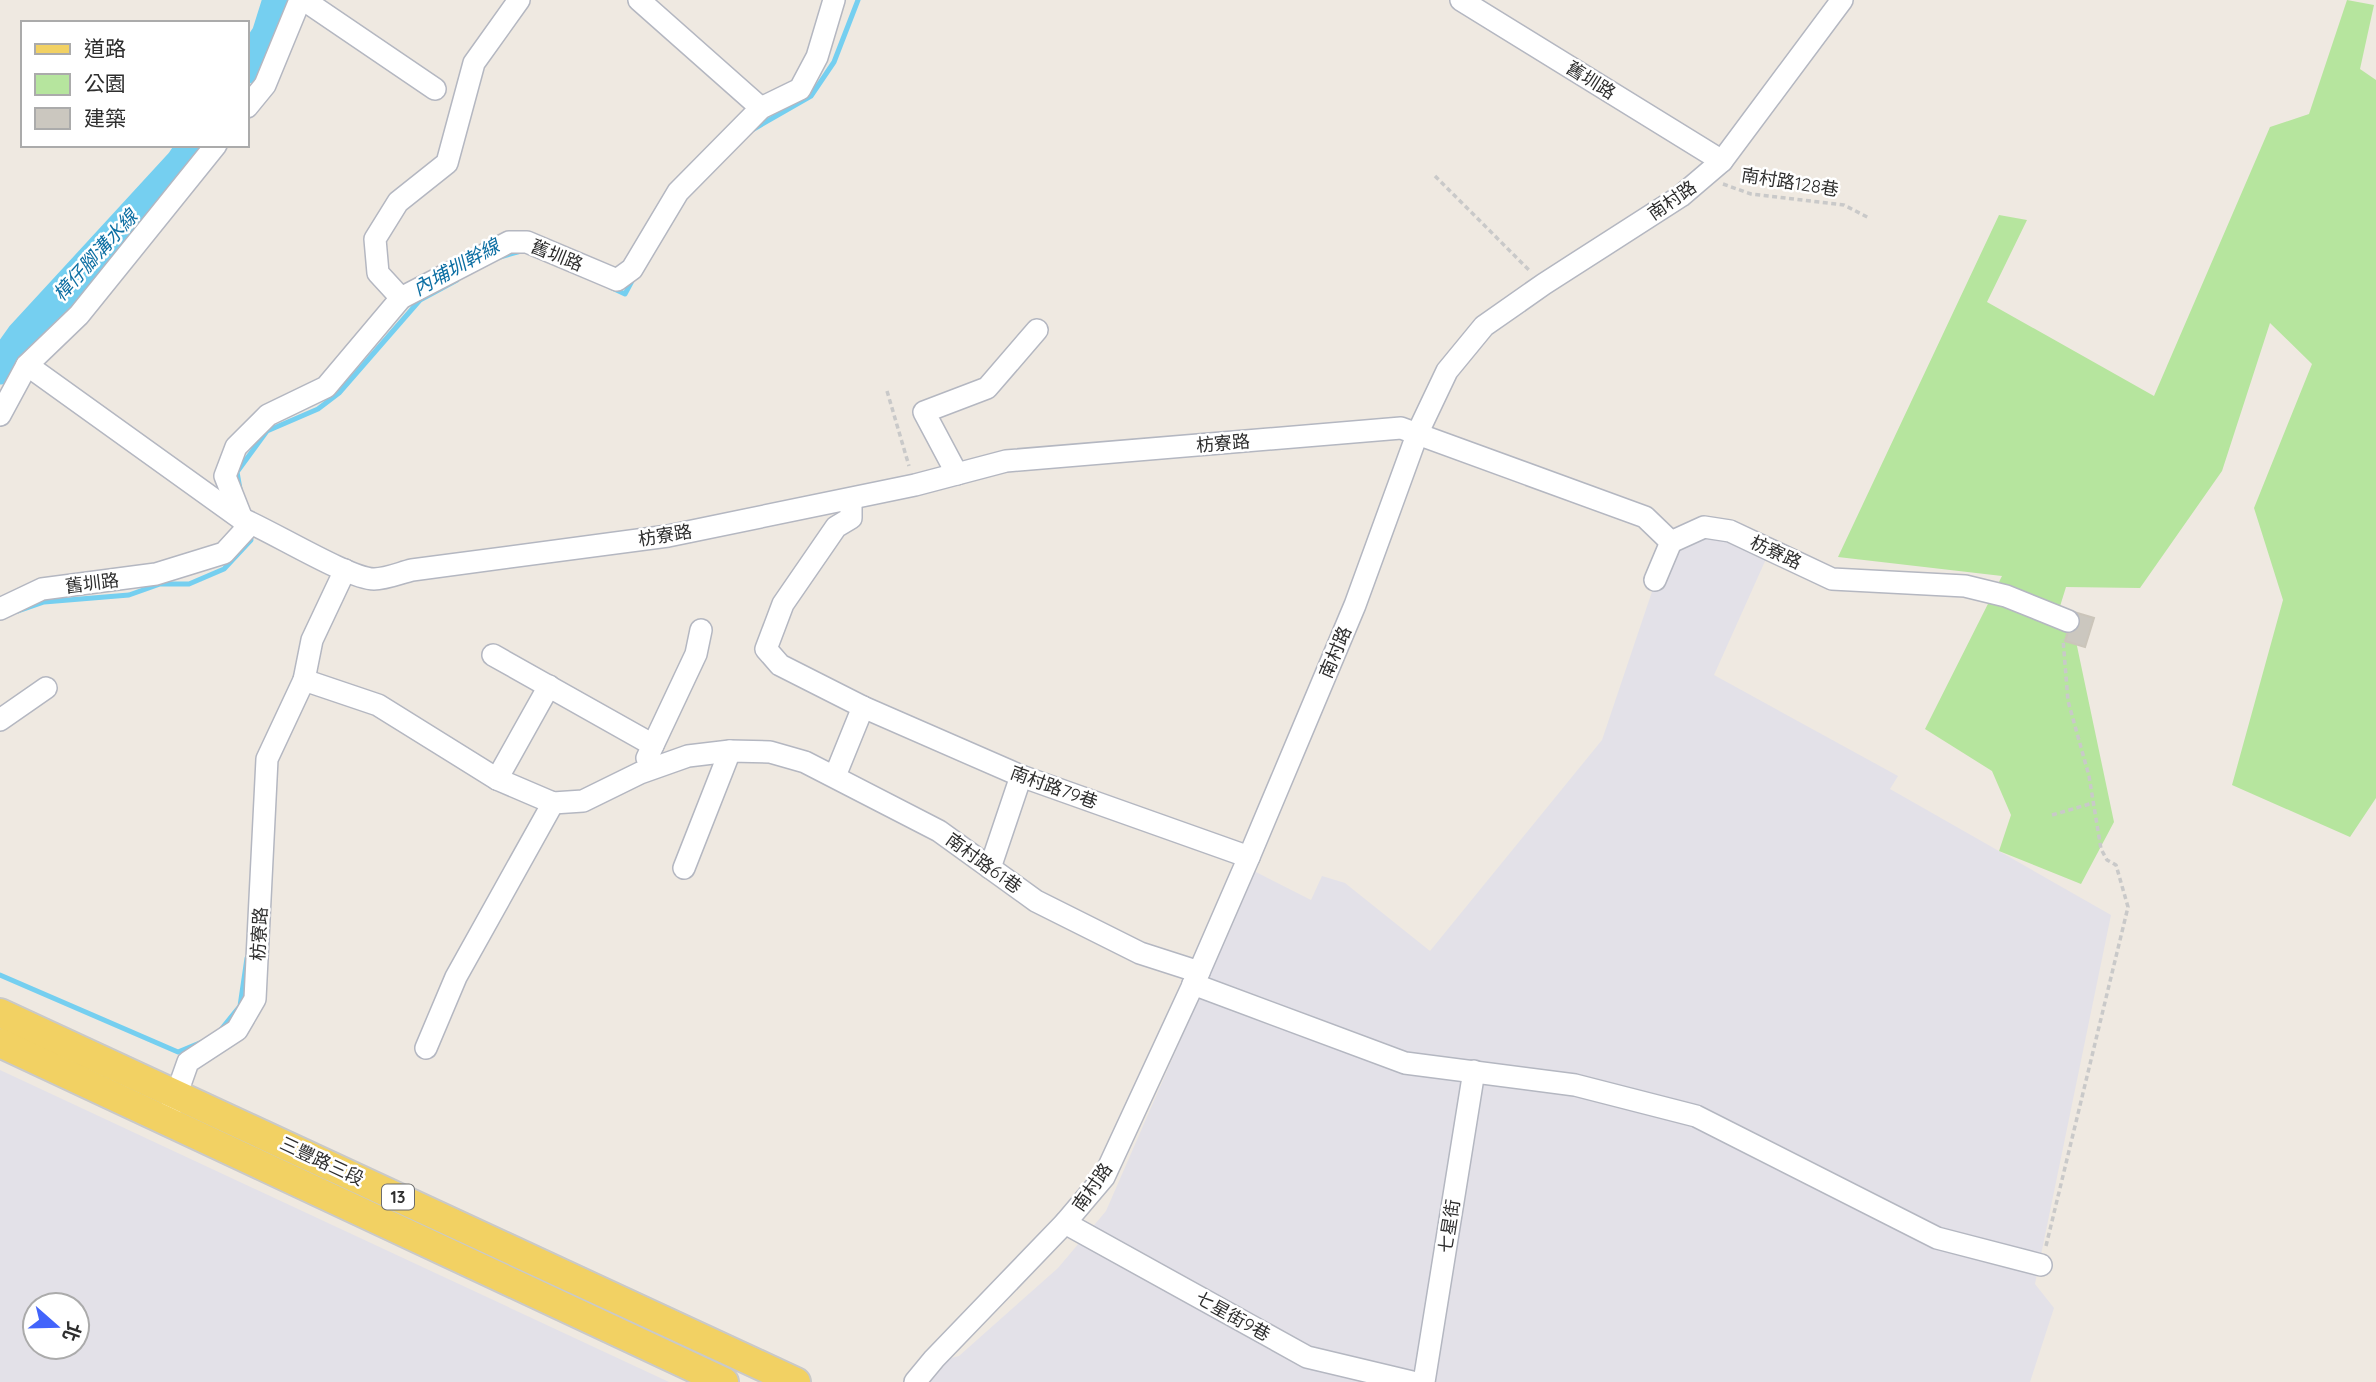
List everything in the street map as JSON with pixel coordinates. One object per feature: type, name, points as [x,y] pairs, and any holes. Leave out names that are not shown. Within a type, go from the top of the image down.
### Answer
[{"type":"main road","name":"三豐路三段","points":[[0,1013],[796,1382]]},
{"type":"main road","name":"三豐路三段","points":[[0,1043],[724,1382]]},
{"type":"street","points":[[248,106],[265,85],[302,0],[435,89]]},
{"type":"street","points":[[401,298],[378,272],[375,239],[398,202],[447,163],[474,63],[519,0]]},
{"type":"street","points":[[639,0],[761,108]]},
{"type":"street","name":"舊圳路","points":[[0,609],[42,589],[156,574],[224,553],[246,528],[225,476],[236,447],[268,415],[326,387],[401,298],[509,242],[527,242],[617,281],[632,269],[678,192],[761,108],[800,89],[817,57],[834,0]]},
{"type":"street","name":"舊圳路","points":[[1461,0],[1722,161]]},
{"type":"street","name":"南村路","points":[[915,1382],[1065,1223],[1104,1177],[1249,858],[1355,604],[1418,432],[1447,371],[1484,326],[1681,196],[1705,177],[1722,161],[1842,0]]},
{"type":"street","points":[[0,415],[27,365],[79,315],[214,147]]},
{"type":"street","points":[[957,474],[924,412],[987,388],[1037,330]]},
{"type":"street","points":[[27,365],[240,517],[345,570]]},
{"type":"street","name":"枋寮路","points":[[167,1123],[188,1062],[237,1030],[255,999],[268,759],[304,680],[312,640],[345,570],[373,579],[412,570],[668,536],[915,485],[1006,461],[1401,428],[1646,517],[1671,542],[1704,527],[1730,531],[1832,579],[1965,586],[2006,596],[2068,621]]},
{"type":"street","name":"南村路79巷","points":[[851,499],[851,518],[835,527],[783,604],[765,649],[780,665],[863,707],[1021,776],[1249,858]]},
{"type":"street","points":[[1655,580],[1671,542]]},
{"type":"street","points":[[640,772],[696,654],[701,630]]},
{"type":"street","points":[[493,654],[653,746]]},
{"type":"street","points":[[304,680],[378,705],[497,779],[553,803],[583,801],[640,772],[688,756],[730,751],[684,868]]},
{"type":"street","points":[[497,779],[549,686]]},
{"type":"street","points":[[0,720],[46,688]]},
{"type":"street","points":[[835,776],[863,707]]},
{"type":"street","name":"南村路61巷","points":[[730,751],[770,752],[805,762],[939,831],[1036,901],[1196,978],[1405,1063],[1574,1085],[1696,1116],[1937,1238],[2042,1265]]},
{"type":"street","points":[[990,869],[1021,776]]},
{"type":"street","points":[[426,1048],[456,977],[553,803]]},
{"type":"street","name":"七星街","points":[[1424,1382],[1474,1071]]},
{"type":"street","name":"七星街9巷","points":[[1065,1223],[1307,1357],[1412,1382]]},
{"type":"path","points":[[1435,176],[1544,284]]},
{"type":"path","name":"南村路128巷","points":[[1705,177],[1751,194],[1844,205],[1869,218]]},
{"type":"path","points":[[887,391],[915,485]]},
{"type":"path","points":[[2042,1265],[2128,907],[2116,865],[2107,860],[2101,849],[2079,733],[2068,701],[2062,643],[2068,621]]},
{"type":"path","points":[[2052,814],[2093,803]]},
{"type":"shaded area","points":[[1708,532],[1766,559],[1714,675],[1898,776],[1890,789],[2111,915],[2035,1284],[2054,1308],[2030,1382],[912,1382],[923,1365],[959,1356],[1058,1268],[1106,1211],[1254,871],[1311,900],[1322,876],[1345,883],[1430,951],[1602,740],[1664,556]]},
{"type":"shaded area","points":[[0,1070],[669,1382],[0,1382]]},
{"type":"green space","points":[[2347,0],[2374,5],[2360,69],[2376,80],[2376,798],[2350,837],[2232,785],[2283,600],[2254,508],[2312,364],[2270,323],[2222,471],[2140,588],[2066,587],[2057,616],[2073,627],[2114,822],[2081,884],[1999,851],[2011,815],[1992,771],[1925,729],[2002,576],[1838,557],[1999,215],[2027,220],[1987,302],[2154,396],[2270,127],[2309,114]]},
{"type":"building","points":[[2074,612],[2094,618],[2085,647],[2065,641]]},
{"type":"waterway","name":"樟仔腳溝水線","points":[[248,65],[268,35],[279,0]]},
{"type":"waterway","name":"內埔圳幹線","points":[[752,130],[811,96],[834,62],[858,0]]},
{"type":"waterway","name":"樟仔腳溝水線","points":[[0,368],[22,337],[182,163],[193,147]]},
{"type":"waterway","name":"內埔圳幹線","points":[[500,257],[521,251]]},
{"type":"waterway","name":"內埔圳幹線","points":[[610,287],[625,294],[633,279]]},
{"type":"waterway","name":"內埔圳幹線","points":[[240,489],[237,472],[267,431],[318,409],[339,393],[420,300],[457,280]]},
{"type":"waterway","name":"內埔圳幹線","points":[[18,611],[44,602],[129,595],[160,584],[189,584],[224,569],[251,540],[250,533]]},
{"type":"waterway","points":[[219,1032],[240,1006],[247,958]]},
{"type":"waterway","points":[[0,975],[178,1052],[202,1042]]}]
